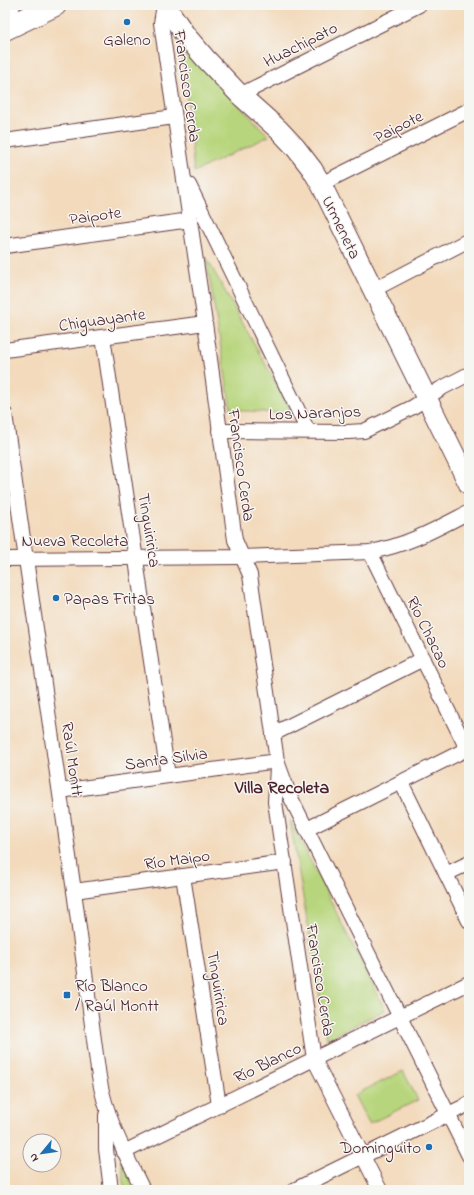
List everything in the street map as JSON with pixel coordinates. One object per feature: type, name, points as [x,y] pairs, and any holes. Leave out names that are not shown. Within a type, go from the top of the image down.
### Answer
[{"type":"main road","points":[[5,7],[9,5]]},
{"type":"main road","points":[[5,30],[55,5]]},
{"type":"street","name":"Urmeneta","points":[[165,5],[186,36],[240,95],[296,147],[312,168],[469,484]]},
{"type":"street","name":"Francisco Cerda","points":[[165,5],[161,23],[205,323],[234,540],[250,575],[278,761],[289,794],[401,1016],[469,1156]]},
{"type":"street","name":"Huachipato","points":[[240,95],[419,5]]},
{"type":"street","name":"Paipote","points":[[321,184],[469,110]]},
{"type":"street","points":[[5,141],[174,117]]},
{"type":"street","name":"Francisco Cerda","points":[[183,172],[308,431]]},
{"type":"street","name":"Paipote","points":[[5,246],[190,220]]},
{"type":"street","points":[[373,290],[469,240]]},
{"type":"street","name":"Chiguayante","points":[[5,350],[205,323]]},
{"type":"street","name":"Tinguiririca","points":[[103,337],[137,558],[168,776]]},
{"type":"street","name":"Los Naranjos","points":[[219,431],[364,431],[413,407],[440,389],[469,374]]},
{"type":"street","name":"Raúl Montt","points":[[5,414],[60,791],[99,1077],[106,1108],[114,1129],[143,1190]]},
{"type":"street","name":"Nueva Recoleta","points":[[5,559],[242,557],[370,552],[386,549],[418,539],[469,512]]},
{"type":"street","name":"Río Chacao","points":[[370,552],[468,748]]},
{"type":"street","points":[[273,734],[423,659]]},
{"type":"street","points":[[307,830],[468,748]]},
{"type":"street","name":"Francisco Cerda","points":[[278,761],[275,782],[275,802],[314,1059],[380,1190]]},
{"type":"street","name":"Santa Silvia","points":[[60,791],[278,761]]},
{"type":"street","points":[[401,782],[469,921]]},
{"type":"street","name":"Río Maipo","points":[[74,891],[285,862]]},
{"type":"street","points":[[446,874],[469,863]]},
{"type":"street","name":"Tinguiririca","points":[[183,876],[219,1105]]},
{"type":"street","name":"Río Blanco","points":[[124,1152],[469,983]]},
{"type":"street","points":[[294,1190],[469,1104]]},
{"type":"street","name":"Raúl Montt","points":[[106,1108],[106,1149],[111,1190]]},
{"type":"green space","points":[[182,47],[269,136],[194,172]]},
{"type":"green space","points":[[206,257],[293,414],[231,410]]},
{"type":"green space","points":[[290,820],[385,1010],[327,1039]]},
{"type":"green space","points":[[403,1071],[418,1100],[369,1124],[354,1095]]},
{"type":"green space","points":[[121,1159],[135,1190],[125,1190]]},
{"type":"place","name":"Galeno","points":[[127,22]]},
{"type":"place","name":"Papas Fritas","points":[[56,598]]},
{"type":"place","name":"Río Blanco / Raúl Montt","points":[[67,995]]},
{"type":"place","name":"Dominguito","points":[[429,1147]]},
{"type":"district","name":"Villa Recoleta","points":[[282,787]]}]
